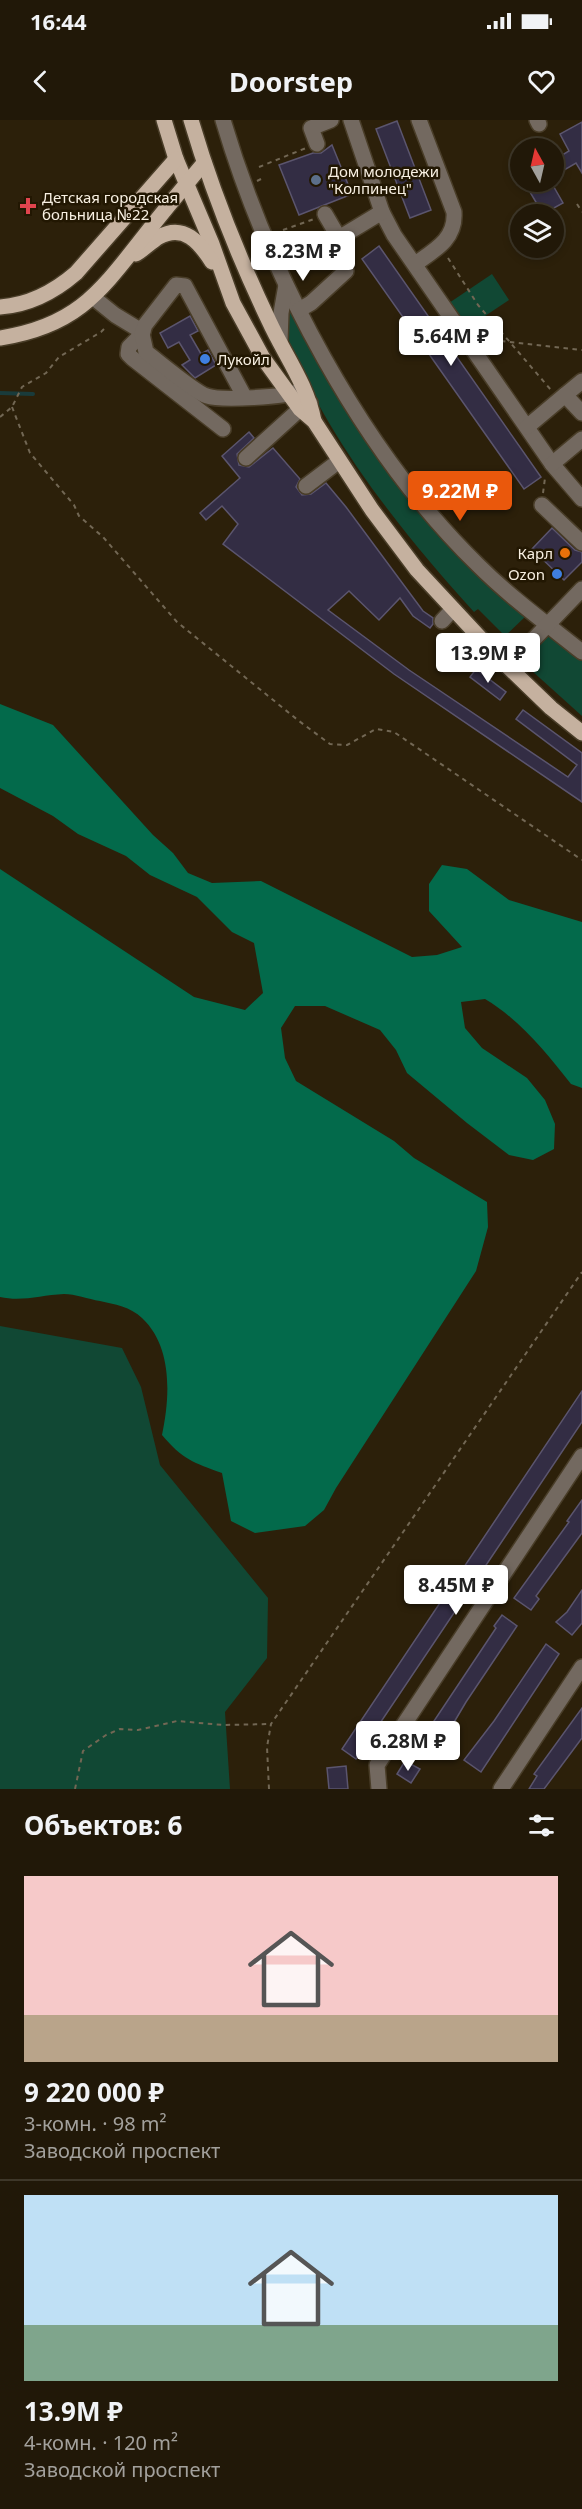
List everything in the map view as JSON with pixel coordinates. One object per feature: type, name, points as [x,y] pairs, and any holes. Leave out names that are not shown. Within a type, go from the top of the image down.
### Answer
[{"type":"main road","points":[[164,120],[176,159],[188,183],[223,279],[248,335],[262,358],[301,399]]},
{"type":"main road","points":[[191,120],[204,163],[268,320],[280,342],[301,399],[339,461],[397,545],[453,609],[507,666],[551,708],[582,733]]},
{"type":"main road","points":[[176,159],[204,163]]},
{"type":"main road","points":[[0,307],[26,302],[62,285],[76,273],[176,159]]},
{"type":"main road","points":[[0,338],[38,330],[59,321],[94,297],[126,261],[204,163]]},
{"type":"main road","points":[[126,261],[159,237],[189,234],[202,246],[223,279]]},
{"type":"street","points":[[223,120],[248,195],[286,285],[310,333],[379,446],[426,508],[477,565],[582,652]]},
{"type":"street","points":[[314,145],[311,128],[332,120]]},
{"type":"street","points":[[351,120],[382,212],[394,235],[550,460],[582,499]]},
{"type":"street","points":[[416,264],[440,246],[450,235],[455,224],[454,212],[419,120]]},
{"type":"street","points":[[339,238],[382,212]]},
{"type":"street","points":[[299,310],[311,303],[346,271],[339,238],[320,216]]},
{"type":"street","points":[[245,398],[185,286],[181,284],[174,287],[145,325],[143,333],[146,352],[206,396],[245,398],[301,399]]},
{"type":"street","points":[[280,342],[281,313],[286,285]]},
{"type":"street","points":[[94,297],[115,315],[143,333]]},
{"type":"street","points":[[143,333],[129,347],[128,354],[223,429]]},
{"type":"street","points":[[527,427],[582,381]]},
{"type":"street","points":[[562,398],[582,413]]},
{"type":"street","points":[[246,458],[301,399]]},
{"type":"street","points":[[550,460],[582,439]]},
{"type":"street","points":[[306,486],[339,461]]},
{"type":"street","points":[[542,505],[582,543]]},
{"type":"street","points":[[507,666],[582,589]]},
{"type":"street","points":[[442,621],[453,609]]},
{"type":"street","points":[[379,1789],[377,1765],[582,1455]]},
{"type":"street","points":[[501,1789],[582,1667]]},
{"type":"path","points":[[259,167],[314,145]]},
{"type":"path","points":[[577,204],[582,212]]},
{"type":"path","points":[[283,230],[320,216]]},
{"type":"path","points":[[440,246],[478,305],[562,398]]},
{"type":"path","points":[[0,417],[12,407],[22,387],[46,373],[59,357],[101,332],[111,321]]},
{"type":"path","points":[[465,336],[582,350]]},
{"type":"path","points":[[12,407],[30,453],[74,505],[80,516],[103,537],[177,622],[298,721],[330,744],[339,746],[354,742],[376,729],[394,732],[582,860]]},
{"type":"path","points":[[542,505],[550,460]]},
{"type":"path","points":[[270,1789],[267,1747],[271,1724],[582,1272]]},
{"type":"path","points":[[75,1789],[83,1751],[106,1735],[120,1729],[138,1730],[177,1722],[223,1725],[271,1724]]},
{"type":"green space","points":[[492,274],[509,300],[467,328],[449,303]]},
{"type":"green space","points":[[291,308],[368,436],[527,615],[505,636],[478,609],[474,612],[418,547],[365,478],[341,442],[319,405],[283,328]]},
{"type":"green space","points":[[550,633],[582,657],[582,716],[521,661]]},
{"type":"green space","points":[[0,704],[53,725],[153,835],[173,853],[188,873],[212,883],[261,881],[412,957],[437,955],[462,947],[429,911],[429,884],[442,865],[467,869],[509,900],[582,922],[582,1088],[571,1084],[532,1037],[498,1007],[485,999],[461,1002],[465,1028],[482,1048],[527,1078],[545,1100],[555,1124],[554,1149],[533,1160],[509,1155],[407,1073],[396,1050],[380,1030],[325,1006],[295,1006],[281,1028],[285,1058],[296,1081],[394,1141],[414,1158],[487,1202],[488,1227],[476,1271],[324,1510],[305,1526],[255,1533],[231,1521],[222,1473],[189,1459],[176,1450],[162,1435],[167,1405],[167,1373],[159,1343],[152,1330],[138,1314],[117,1305],[68,1294],[24,1299],[0,1297],[0,869],[194,997],[245,1010],[263,993],[254,943],[232,932],[197,897],[150,875],[126,856],[78,834],[53,816],[0,788]]},
{"type":"green space","points":[[0,1326],[122,1348],[141,1387],[160,1465],[268,1598],[267,1658],[225,1712],[230,1789],[0,1789]]},
{"type":"building","points":[[397,121],[431,210],[410,218],[376,129]]},
{"type":"building","points":[[582,122],[582,173],[576,163],[564,170],[564,154],[569,151],[560,134]]},
{"type":"building","name":"Дом молодежи \"Колпинец\"","points":[[332,145],[352,194],[299,215],[279,165],[313,153],[321,153]]},
{"type":"building","points":[[530,192],[557,192],[563,203],[561,204],[537,204]]},
{"type":"building","points":[[379,246],[541,477],[524,489],[362,259]]},
{"type":"building","points":[[190,316],[198,331],[190,335],[201,354],[208,350],[216,365],[195,378],[182,365],[190,360],[179,342],[168,348],[160,333]]},
{"type":"building","points":[[249,432],[254,438],[237,454],[239,465],[249,467],[273,448],[300,479],[296,487],[302,495],[311,494],[326,483],[423,611],[433,618],[433,624],[430,628],[413,616],[400,598],[379,620],[349,591],[328,610],[409,670],[568,777],[577,765],[516,719],[523,710],[582,753],[582,802],[394,674],[223,544],[238,524],[222,506],[206,520],[200,513],[240,478],[222,456]]},
{"type":"building","points":[[552,528],[575,550],[582,552],[582,562],[564,580],[532,549]]},
{"type":"building","points":[[476,669],[506,692],[500,700],[470,677]]},
{"type":"building","points":[[582,1391],[582,1422],[356,1759],[342,1749]]},
{"type":"building","points":[[582,1500],[582,1533],[536,1596],[539,1599],[531,1610],[514,1598],[569,1522],[567,1521]]},
{"type":"building","points":[[582,1590],[582,1623],[572,1635],[556,1622],[567,1612]]},
{"type":"building","points":[[502,1615],[517,1626],[466,1702],[440,1746],[424,1736],[496,1628],[494,1626]]},
{"type":"building","points":[[546,1644],[559,1654],[481,1772],[464,1760],[494,1721]]},
{"type":"building","points":[[582,1708],[582,1738],[544,1789],[529,1789],[537,1776],[534,1774]]},
{"type":"building","points":[[405,1761],[420,1769],[411,1783],[397,1774]]},
{"type":"building","points":[[346,1766],[348,1789],[329,1789],[327,1768]]},
{"type":"waterway","points":[[0,393],[33,394]]},
{"type":"place","name":"Дом молодежи \"Колпинец\"","points":[[316,180]]},
{"type":"place","name":"Детская городская больница №22","points":[[28,206]]},
{"type":"place","name":"Лукойл","points":[[205,359]]},
{"type":"place","name":"Карл","points":[[565,553]]},
{"type":"place","name":"Ozon","points":[[557,574]]}]
